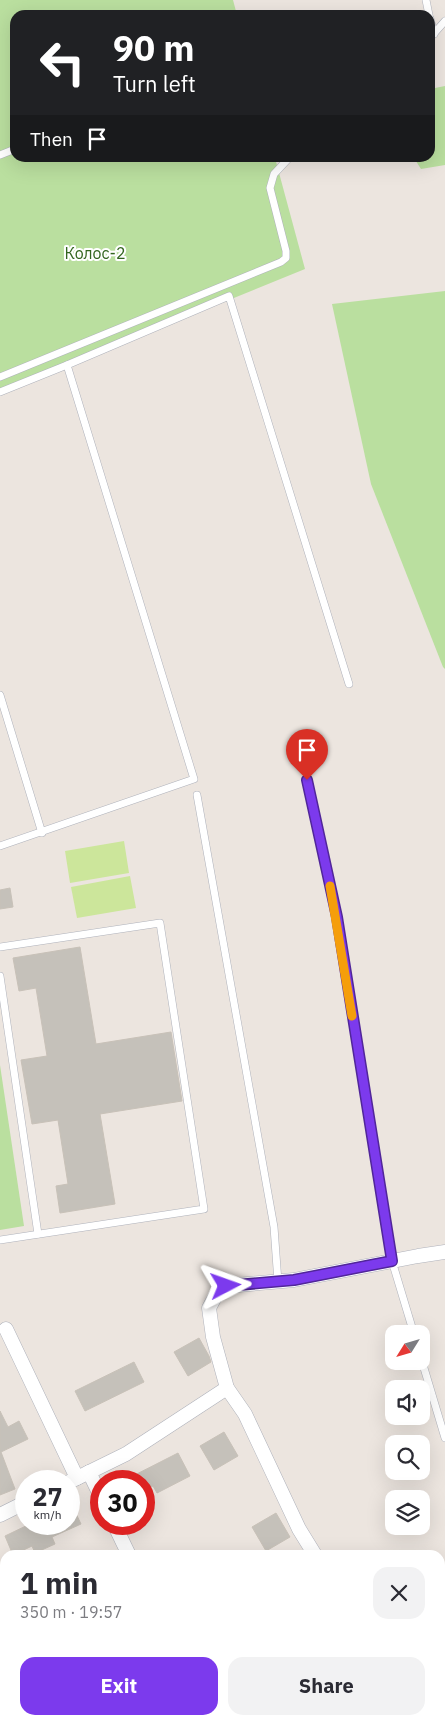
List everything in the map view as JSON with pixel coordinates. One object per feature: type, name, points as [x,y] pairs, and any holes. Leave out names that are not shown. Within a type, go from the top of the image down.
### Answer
[{"type":"street","points":[[312,1550],[299,1529],[245,1414],[227,1388],[213,1336],[209,1308],[216,1295],[226,1286],[294,1280],[445,1252]]},
{"type":"street","points":[[6,1329],[75,1470]]},
{"type":"street","points":[[80,1476],[126,1454],[227,1388]]},
{"type":"street","points":[[80,1479],[90,1487]]},
{"type":"street","points":[[0,1515],[15,1508]]},
{"type":"street","points":[[119,1535],[127,1550]]},
{"type":"lane","points":[[435,33],[445,21]]},
{"type":"lane","points":[[0,377],[282,262],[286,258],[286,251],[270,188],[274,174],[285,162]]},
{"type":"lane","points":[[0,392],[67,366],[229,296],[350,684]]},
{"type":"lane","points":[[0,846],[194,779],[67,366]]},
{"type":"lane","points":[[0,695],[42,833]]},
{"type":"lane","points":[[307,780],[337,917],[392,1261],[411,1325]]},
{"type":"lane","points":[[197,795],[274,1227],[278,1282]]},
{"type":"lane","points":[[0,947],[160,923],[204,1209],[0,1240]]},
{"type":"lane","points":[[0,976],[38,1234]]},
{"type":"lane","points":[[425,1370],[445,1438]]},
{"type":"green space","name":"Колос-2","points":[[0,0],[233,0],[236,10],[10,10],[10,162],[276,162],[305,269],[0,393]]},
{"type":"green space","points":[[445,86],[445,165],[421,169],[417,162],[435,162],[435,88]]},
{"type":"green space","points":[[445,291],[445,669],[371,484],[332,304]]},
{"type":"green space","points":[[124,841],[129,873],[70,883],[65,851]]},
{"type":"green space","points":[[130,876],[136,908],[77,918],[71,887]]},
{"type":"green space","points":[[0,1065],[24,1226],[0,1230]]},
{"type":"building","points":[[10,888],[13,907],[0,909],[0,890]]},
{"type":"building","points":[[80,947],[96,1044],[171,1032],[182,1101],[100,1114],[115,1204],[60,1213],[56,1186],[68,1184],[58,1120],[32,1124],[21,1060],[47,1056],[36,988],[19,991],[13,958]]},
{"type":"building","points":[[199,1338],[211,1362],[188,1376],[174,1352]]},
{"type":"building","points":[[134,1362],[144,1382],[85,1411],[75,1391]]},
{"type":"building","points":[[0,1411],[8,1427],[19,1421],[28,1439],[1,1452],[15,1489],[0,1495]]},
{"type":"building","points":[[224,1432],[238,1456],[214,1470],[200,1446]]},
{"type":"building","points":[[178,1453],[190,1476],[157,1493],[155,1490],[155,1470],[145,1470]]},
{"type":"building","points":[[276,1513],[290,1537],[265,1550],[252,1527]]},
{"type":"building","points":[[15,1531],[15,1535],[56,1535],[52,1537],[55,1544],[42,1550],[34,1550],[32,1546],[24,1550],[11,1550],[5,1536]]},
{"type":"slow traffic","points":[[330,886],[337,917],[352,1016]]},
{"type":"route","points":[[226,1286],[294,1280],[392,1261],[337,917],[307,780]]}]
